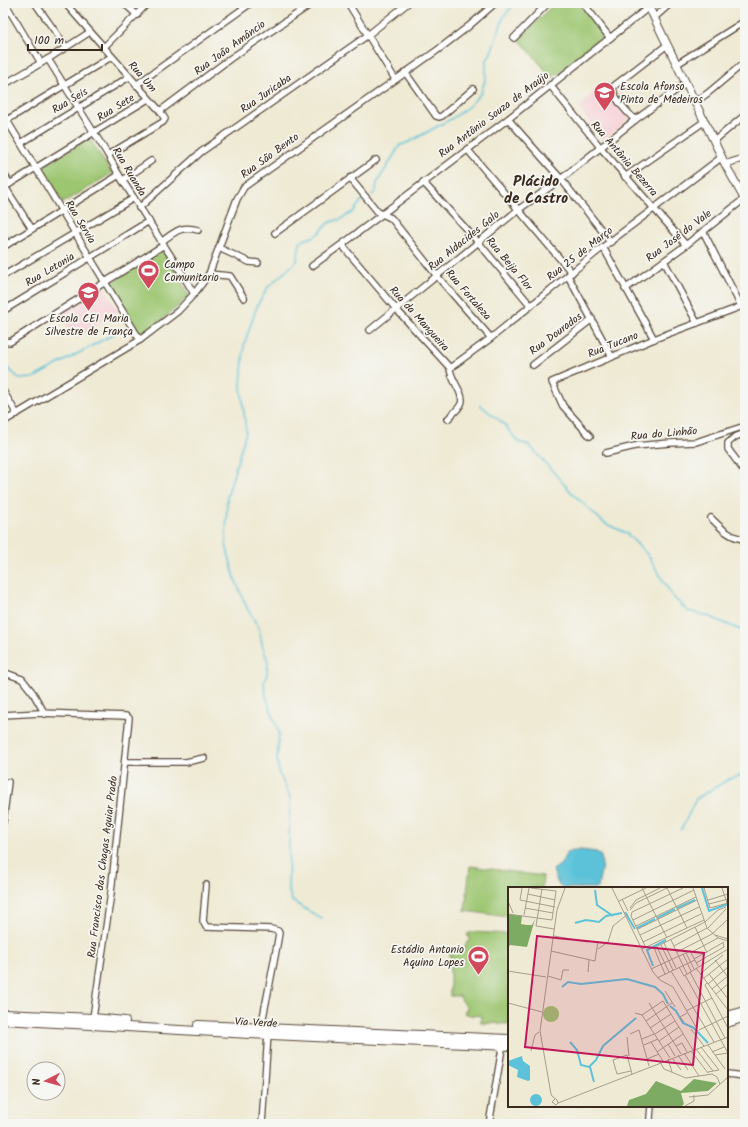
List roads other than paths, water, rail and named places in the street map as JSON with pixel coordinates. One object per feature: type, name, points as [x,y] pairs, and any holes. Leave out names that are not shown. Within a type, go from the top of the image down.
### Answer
[{"type":"main road","points":[[728,1016],[745,1011]]},
{"type":"main road","name":"Via Verde","points":[[3,1014],[506,1042]]},
{"type":"main road","points":[[728,1023],[745,1017]]},
{"type":"main road","name":"Via Verde","points":[[3,1020],[268,1034],[506,1042]]},
{"type":"street","points":[[5,3],[41,63]]},
{"type":"street","points":[[35,3],[66,47]]},
{"type":"street","name":"Rua Um","points":[[65,3],[164,117],[163,122],[108,155]]},
{"type":"street","points":[[124,3],[137,16]]},
{"type":"street","points":[[103,48],[137,16],[148,3]]},
{"type":"street","points":[[136,85],[251,3]]},
{"type":"street","name":"Rua João Amâncio","points":[[160,111],[231,58],[313,3]]},
{"type":"street","points":[[348,3],[395,79]]},
{"type":"street","name":"Rua Juricaba","points":[[139,208],[201,152],[368,35],[408,3]]},
{"type":"street","points":[[514,38],[548,3]]},
{"type":"street","points":[[583,3],[610,38]]},
{"type":"street","points":[[654,18],[671,3]]},
{"type":"street","name":"Rua São Bento","points":[[3,422],[140,340],[178,311],[194,294],[209,274],[237,199],[244,187],[469,26],[493,5]]},
{"type":"street","points":[[648,5],[744,200]]},
{"type":"street","name":"Rua Antônio Souza de Araújo","points":[[345,242],[384,214],[467,148],[508,119],[610,38],[648,5]]},
{"type":"street","points":[[677,64],[745,21]]},
{"type":"street","points":[[3,85],[48,59],[90,32]]},
{"type":"street","points":[[634,120],[616,98],[613,92],[614,86],[667,45]]},
{"type":"street","points":[[7,120],[111,57]]},
{"type":"street","name":"Rua Ruanda","points":[[48,59],[139,208],[163,243],[194,294]]},
{"type":"street","points":[[695,102],[745,62]]},
{"type":"street","points":[[405,72],[438,117],[442,116],[473,89]]},
{"type":"street","name":"Rua Seis","points":[[21,143],[129,77]]},
{"type":"street","name":"Rua Aldacides Galo","points":[[370,330],[518,210],[561,179],[634,120],[686,83]]},
{"type":"street","name":"Rua Antônia Bezerra","points":[[550,85],[625,177],[686,245]]},
{"type":"street","name":"Rua Sete","points":[[6,187],[148,99]]},
{"type":"street","name":"Rua Servia","points":[[3,114],[140,340]]},
{"type":"street","points":[[714,141],[745,115]]},
{"type":"street","points":[[508,119],[561,179],[611,242]]},
{"type":"street","points":[[625,177],[705,121]]},
{"type":"street","points":[[467,148],[570,274],[612,357]]},
{"type":"street","name":"Rua 25 de Março","points":[[450,368],[491,338],[603,247],[722,157]]},
{"type":"street","points":[[726,164],[745,158]]},
{"type":"street","points":[[275,233],[376,160]]},
{"type":"street","points":[[3,236],[5,245],[151,161]]},
{"type":"street","points":[[3,173],[6,187],[32,229]]},
{"type":"street","name":"Rua Fortaleza","points":[[350,178],[378,212],[391,218],[437,276],[491,338]]},
{"type":"street","name":"Rua Beija Flor","points":[[423,182],[479,243],[531,306]]},
{"type":"street","points":[[3,276],[134,198]]},
{"type":"street","name":"Rua José do Vale","points":[[626,289],[744,200]]},
{"type":"street","name":"Rua Letonia","points":[[3,311],[149,222]]},
{"type":"street","points":[[3,342],[10,342],[105,283],[163,243],[176,231],[184,228],[198,230]]},
{"type":"street","points":[[703,231],[743,306]]},
{"type":"street","points":[[312,266],[345,242]]},
{"type":"street","name":"Rua da Mangueira","points":[[345,242],[344,244],[346,249],[396,309],[450,368],[451,376],[461,394],[462,402],[448,419]]},
{"type":"street","points":[[603,247],[654,339]]},
{"type":"street","points":[[219,248],[249,262],[258,262]]},
{"type":"street","points":[[664,261],[697,323]]},
{"type":"street","points":[[209,274],[230,276],[244,298]]},
{"type":"street","name":"Rua Tucano","points":[[590,436],[563,406],[552,382],[654,339],[743,306]]},
{"type":"street","name":"Rua Dourados","points":[[533,365],[592,319]]},
{"type":"street","points":[[3,392],[17,414]]},
{"type":"street","name":"Rua do Linhão","points":[[606,453],[635,446],[696,442],[719,436],[745,426]]},
{"type":"street","points":[[745,433],[734,437],[728,443],[728,449],[745,472]]},
{"type":"street","points":[[710,518],[729,535],[745,539]]},
{"type":"street","points":[[3,672],[22,679],[33,693],[45,714],[3,715]]},
{"type":"street","name":"Rua Francisco das Chagas Aguiar Prado","points":[[45,714],[126,716],[129,718],[111,893],[93,1018]]},
{"type":"street","points":[[125,762],[186,762],[204,758]]},
{"type":"street","points":[[3,822],[8,782]]},
{"type":"street","points":[[206,885],[203,921],[208,927],[271,929],[278,931],[279,933],[276,958],[268,985],[261,1028]]},
{"type":"street","points":[[262,1124],[268,1034]]},
{"type":"street","points":[[489,1124],[506,1042]]},
{"type":"street","points":[[728,1074],[745,1076]]},
{"type":"street","points":[[651,1107],[651,1124]]},
{"type":"water","points":[[580,850],[597,852],[601,856],[602,865],[598,887],[561,887],[558,884],[553,870],[561,864],[567,852]]},
{"type":"waterway","points":[[372,195],[376,191],[377,183],[400,145],[407,143],[453,118],[469,106],[481,93],[486,77],[486,61],[490,55],[504,16],[515,3]]},
{"type":"waterway","points":[[322,919],[292,901],[288,888],[290,797],[279,773],[277,760],[279,733],[266,696],[264,682],[267,674],[268,661],[263,648],[259,628],[247,608],[235,579],[226,545],[227,497],[246,432],[241,386],[244,345],[257,306],[268,287],[297,261],[300,243],[319,233],[328,223],[341,219],[353,212],[362,200]]},
{"type":"waterway","points":[[3,364],[20,379],[33,378],[121,330]]},
{"type":"waterway","points":[[480,405],[503,423],[518,442],[529,445],[572,493],[604,523],[626,533],[647,554],[673,597],[688,611],[708,616],[745,632]]},
{"type":"waterway","points":[[681,830],[696,799],[729,779],[745,774]]},
{"type":"place","name":"Escola Afonso Pinto de Medeiros","points":[[604,112]]},
{"type":"place","name":"Campo Comunitario","points":[[149,290]]},
{"type":"place","name":"Escola CEI Maria Silvestre de França","points":[[89,312]]},
{"type":"place","name":"Estádio Antonio Aquino Lopes","points":[[479,976]]},
{"type":"district","name":"Plácido de Castro","points":[[536,190]]}]
